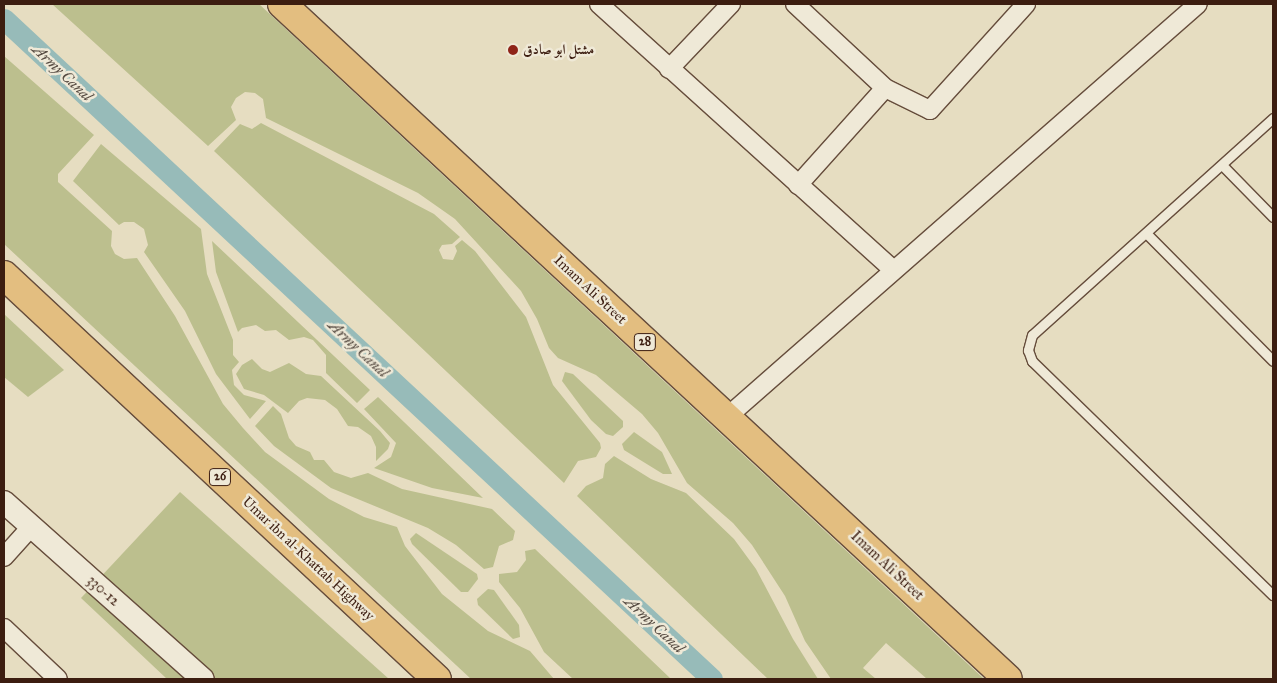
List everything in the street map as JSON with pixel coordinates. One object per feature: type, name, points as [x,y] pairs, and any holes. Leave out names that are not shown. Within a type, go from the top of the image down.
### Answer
[{"type":"highway","name":"Imam Ali Street","points":[[282,4],[1008,679]]},
{"type":"highway","name":"Umar ibn al-Khattab Highway","points":[[4,275],[437,679]]},
{"type":"street","points":[[599,4],[893,270]]},
{"type":"street","points":[[669,69],[731,4]]},
{"type":"street","points":[[795,4],[885,88],[930,110],[1026,4]]},
{"type":"street","points":[[726,417],[1198,4]]},
{"type":"street","points":[[798,185],[885,88]]},
{"type":"street","name":"330-12","points":[[4,502],[203,679]]},
{"type":"street","points":[[4,556],[31,527]]},
{"type":"street","points":[[4,628],[58,679]]},
{"type":"lane","points":[[1273,118],[1032,336],[1028,350],[1032,361],[1273,595]]},
{"type":"lane","points":[[1222,164],[1273,217]]},
{"type":"lane","points":[[1146,233],[1273,361]]},
{"type":"green space","points":[[52,4],[259,4],[984,679],[927,679],[886,643],[863,668],[876,679],[831,679],[805,641],[785,596],[752,545],[733,523],[687,483],[658,433],[642,414],[596,375],[558,358],[549,348],[537,319],[521,291],[455,219],[418,193],[266,118],[263,99],[255,93],[245,92],[236,98],[231,107],[236,120],[208,146]]},
{"type":"green space","points":[[4,56],[94,135],[58,174],[58,182],[112,231],[111,246],[115,254],[124,259],[137,258],[175,316],[223,404],[243,428],[265,452],[329,499],[364,517],[397,527],[405,546],[442,594],[488,631],[530,651],[554,679],[471,679],[4,244]]},
{"type":"green space","points":[[261,123],[434,214],[460,237],[452,244],[442,245],[439,250],[443,259],[453,260],[457,251],[455,246],[462,240],[475,251],[526,317],[553,385],[600,443],[601,448],[596,457],[578,461],[564,483],[214,151],[240,124],[252,129]]},
{"type":"green space","points":[[101,144],[201,229],[207,274],[233,340],[233,355],[239,362],[232,370],[234,385],[244,395],[266,401],[250,419],[216,374],[185,311],[144,252],[148,245],[144,229],[134,222],[124,222],[119,225],[73,181]]},
{"type":"green space","points":[[212,241],[370,390],[357,403],[326,373],[326,355],[313,340],[304,337],[289,340],[276,330],[265,331],[256,325],[242,328],[238,332],[216,272]]},
{"type":"green space","points":[[4,314],[64,370],[28,397],[4,377]]},
{"type":"green space","points":[[252,359],[262,369],[270,372],[289,363],[306,374],[321,376],[380,431],[390,443],[388,449],[376,461],[376,447],[371,436],[358,427],[348,426],[337,409],[325,400],[307,398],[299,401],[288,413],[264,395],[244,389],[236,374],[242,365]]},
{"type":"green space","points":[[565,372],[573,374],[623,421],[623,427],[613,436],[606,434],[591,420],[562,381]]},
{"type":"green space","points":[[378,397],[483,498],[432,488],[374,468],[391,457],[396,443],[364,409]]},
{"type":"green space","points":[[273,406],[281,414],[289,438],[296,446],[310,452],[314,460],[324,460],[334,472],[351,478],[368,473],[402,489],[492,509],[515,531],[513,540],[499,546],[493,567],[484,569],[456,545],[428,528],[331,488],[274,446],[255,426]]},
{"type":"green space","points":[[634,432],[662,452],[672,474],[663,474],[624,450],[622,444]]},
{"type":"green space","points":[[614,456],[651,479],[686,493],[734,539],[756,569],[793,639],[818,679],[768,679],[577,496],[586,486],[603,478],[605,464]]},
{"type":"green space","points":[[180,492],[389,679],[167,679],[81,598]]},
{"type":"green space","points":[[416,533],[477,574],[478,579],[468,592],[461,592],[412,544],[410,539]]},
{"type":"green space","points":[[535,549],[671,679],[573,679],[544,652],[520,608],[499,582],[499,574],[517,572],[526,560],[525,551]]},
{"type":"green space","points":[[488,589],[494,590],[519,625],[520,637],[513,639],[478,605],[477,599]]},
{"type":"waterway","name":"Army Canal","points":[[4,19],[712,679]]},
{"type":"place","name":"مشتل ابو صادق","points":[[513,50]]}]
